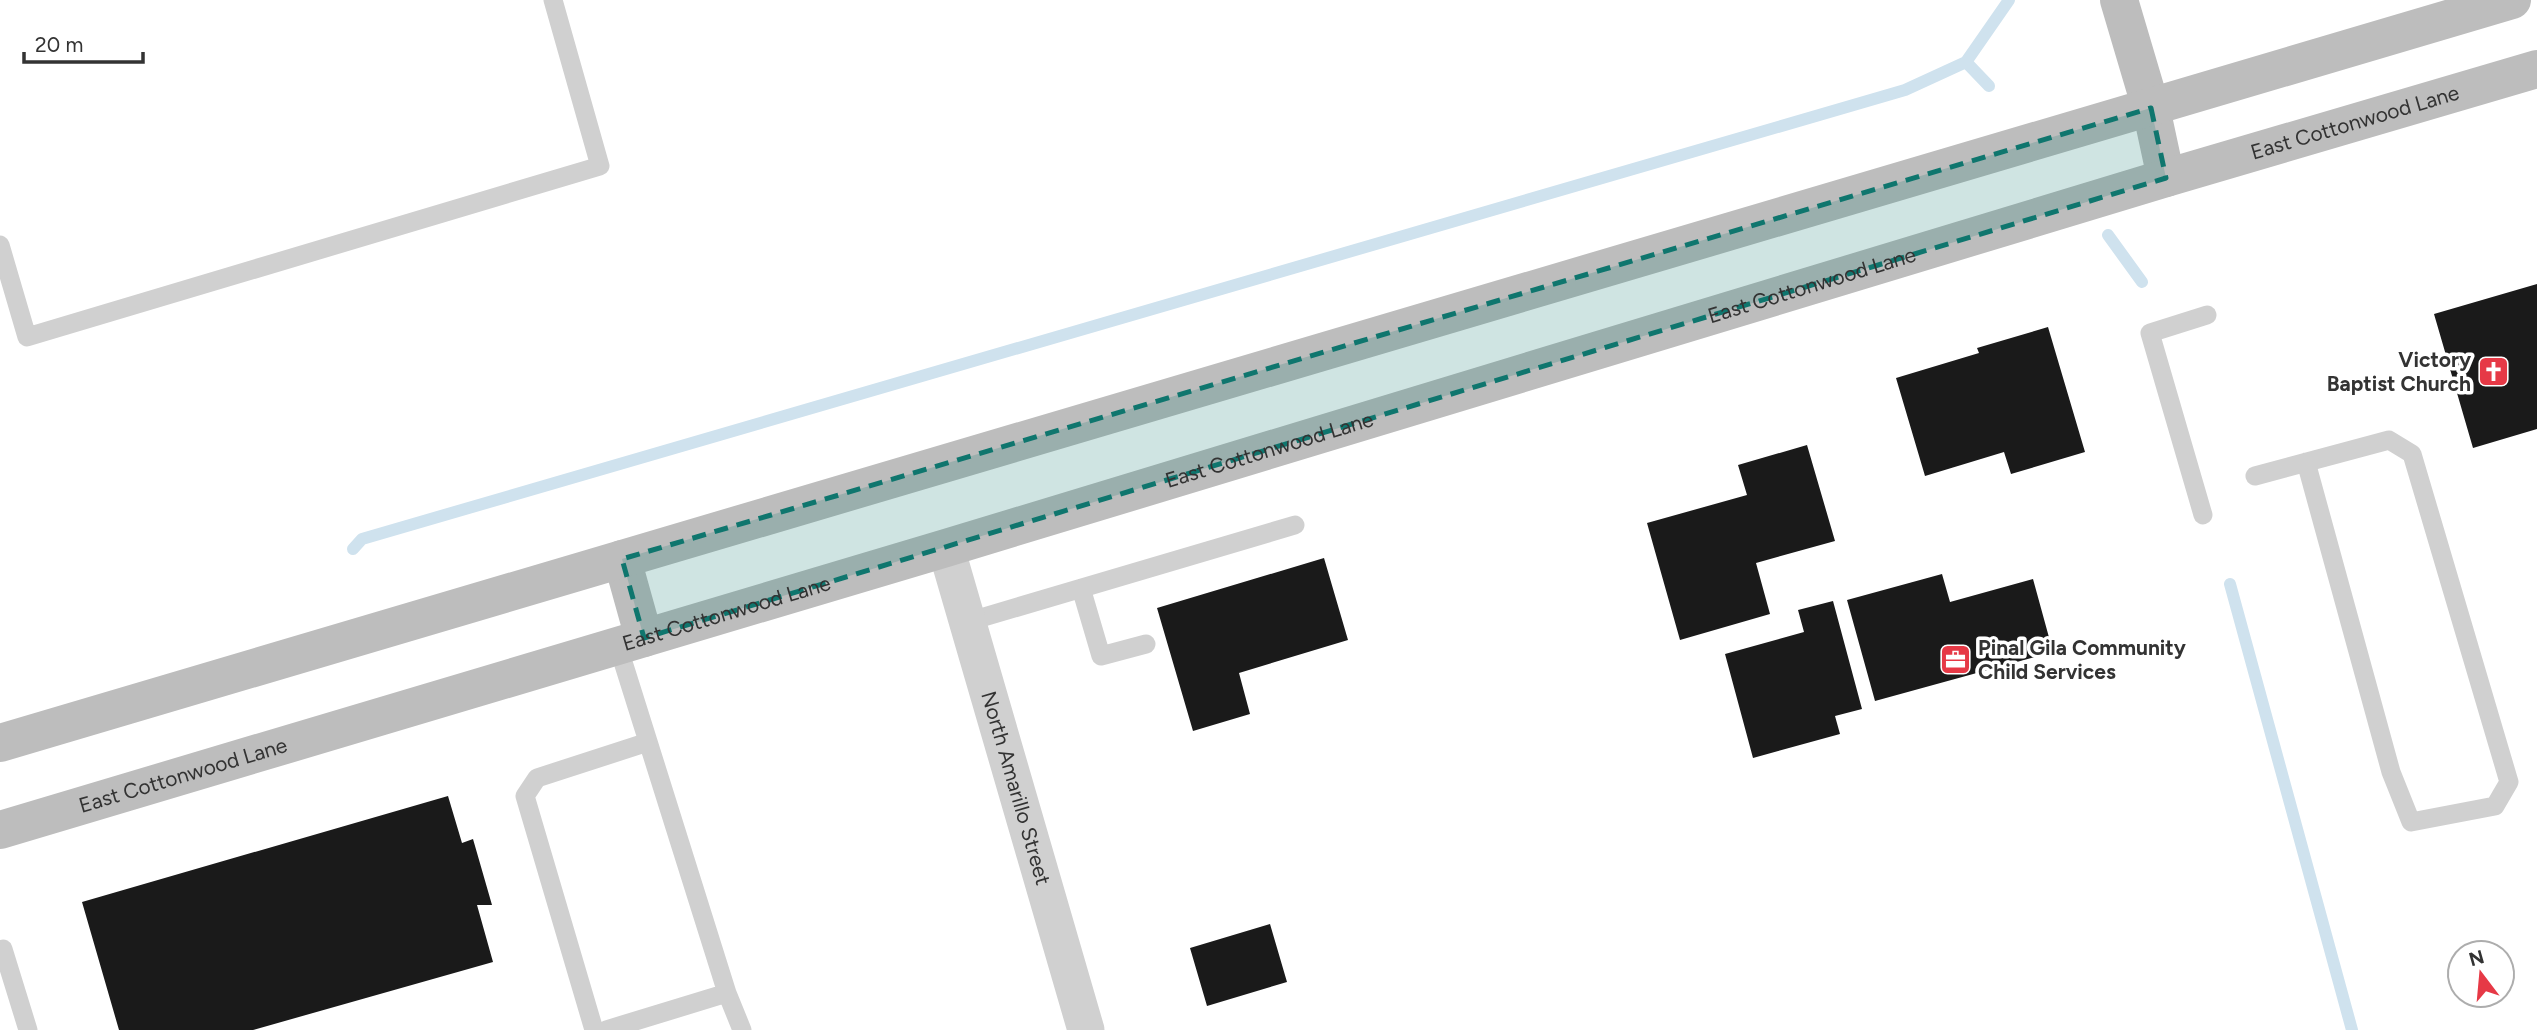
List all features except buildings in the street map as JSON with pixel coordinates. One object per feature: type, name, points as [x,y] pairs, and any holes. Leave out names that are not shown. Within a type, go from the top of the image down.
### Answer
[{"type":"main road","points":[[2119,0],[2151,108],[2166,178]]},
{"type":"main road","points":[[0,743],[2512,0]]},
{"type":"main road","name":"East Cottonwood Lane","points":[[0,830],[946,548],[2166,178],[2537,69]]},
{"type":"main road","points":[[622,559],[631,642]]},
{"type":"street","name":"North Amarillo Street","points":[[946,548],[1086,1030]]},
{"type":"lane","points":[[0,245],[27,337],[600,166],[553,0]]},
{"type":"lane","points":[[2203,515],[2150,333],[2207,315]]},
{"type":"lane","points":[[2255,476],[2306,462],[2389,440],[2412,454],[2509,782],[2495,806],[2411,822],[2391,772],[2306,462]]},
{"type":"lane","points":[[967,622],[1295,525]]},
{"type":"lane","points":[[1081,588],[1101,656],[1146,644]]},
{"type":"lane","points":[[631,642],[648,742],[727,993],[742,1030]]},
{"type":"lane","points":[[594,1030],[525,796],[537,778],[648,742]]},
{"type":"lane","points":[[4,948],[28,1030]]},
{"type":"lane","points":[[606,1030],[727,993]]},
{"type":"highlighted area","points":[[2151,108],[2166,178],[644,638],[622,559]]},
{"type":"waterway","points":[[353,549],[362,539],[1905,90],[1966,62],[2009,0]]},
{"type":"waterway","points":[[1966,62],[1989,86]]},
{"type":"waterway","points":[[2108,235],[2142,282]]},
{"type":"waterway","points":[[2230,584],[2352,1030]]},
{"type":"place","name":"Victory Baptist Church","points":[[2494,372]]},
{"type":"place","name":"Pinal Gila Community Child Services","points":[[1955,660]]}]
